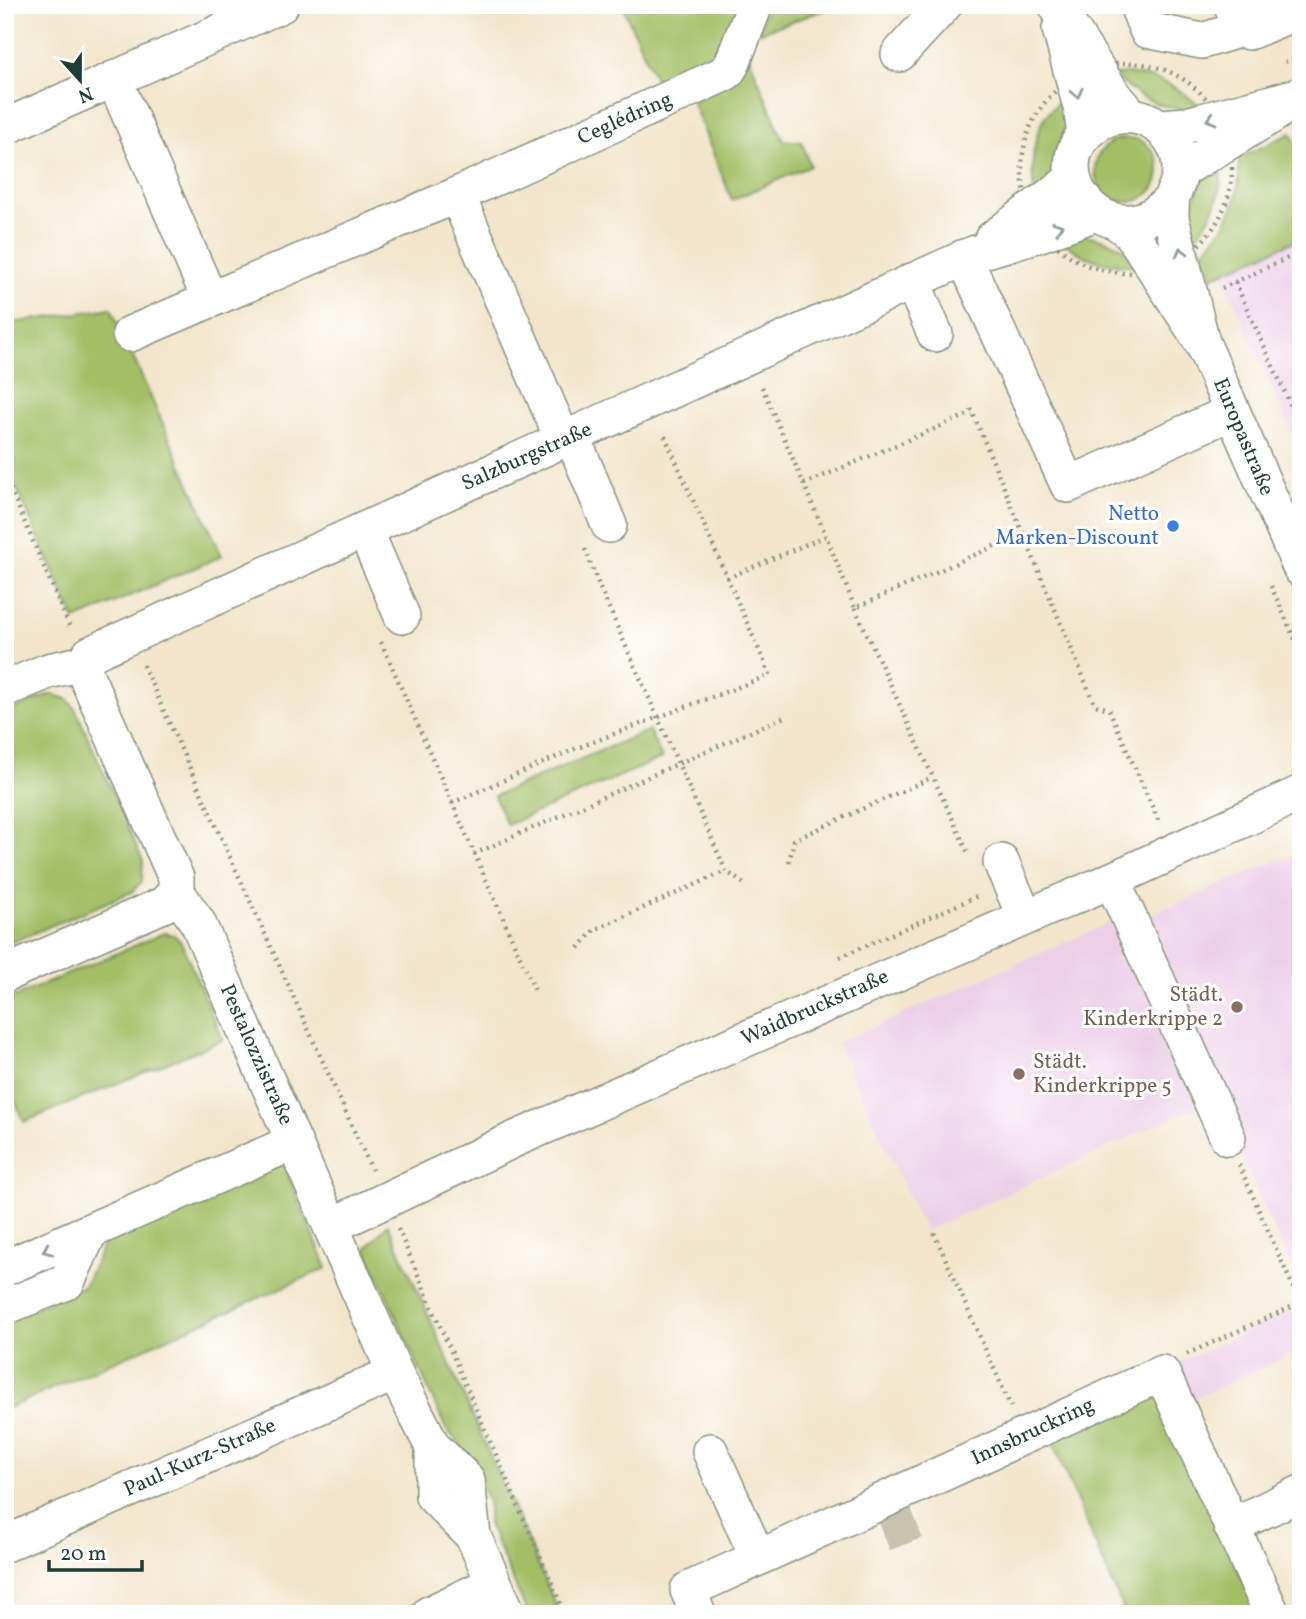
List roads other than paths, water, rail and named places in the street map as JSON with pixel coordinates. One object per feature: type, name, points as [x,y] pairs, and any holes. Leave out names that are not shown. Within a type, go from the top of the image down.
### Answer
[{"type":"street","points":[[5,127],[281,5]]},
{"type":"street","name":"Ceglédring","points":[[130,334],[457,195],[727,72],[755,5]]},
{"type":"street","points":[[899,54],[944,5]]},
{"type":"street","points":[[1055,5],[1086,73],[1085,134],[1074,155],[1073,179],[1077,192],[1106,218],[1130,223],[1154,215],[1176,184],[1225,129],[1301,96]]},
{"type":"street","points":[[1136,5],[1147,30],[1202,41],[1236,17],[1249,32],[1301,10]]},
{"type":"street","points":[[1086,73],[1175,147],[1176,184]]},
{"type":"street","points":[[114,79],[210,300]]},
{"type":"street","points":[[1085,134],[1106,119],[1225,129]]},
{"type":"street","name":"Salzburgstraße","points":[[85,663],[90,654],[969,256],[1037,221],[1073,179]]},
{"type":"street","name":"Europastraße","points":[[1176,184],[1169,264],[1301,569]]},
{"type":"street","points":[[457,195],[568,438],[595,533]]},
{"type":"street","name":"Europastraße","points":[[1106,218],[1132,234],[1169,264]]},
{"type":"street","name":"Salzburgstraße","points":[[1037,221],[1106,218]]},
{"type":"street","points":[[969,256],[1068,485],[1232,412]]},
{"type":"street","points":[[912,281],[934,334]]},
{"type":"street","points":[[365,530],[389,624]]},
{"type":"street","points":[[5,689],[48,671],[85,663]]},
{"type":"street","name":"Pestalozzistraße","points":[[85,663],[85,673],[176,878],[176,891],[198,923],[395,1373],[433,1447],[433,1496],[473,1536],[501,1598]]},
{"type":"street","name":"Waidbruckstraße","points":[[331,1227],[513,1140],[1112,880],[1301,793]]},
{"type":"street","points":[[986,871],[1025,917]]},
{"type":"street","points":[[1112,880],[1228,1138]]},
{"type":"street","points":[[5,974],[165,904],[176,891]]},
{"type":"street","points":[[5,1268],[294,1142]]},
{"type":"street","points":[[5,1307],[67,1282],[89,1233]]},
{"type":"street","name":"Paul-Kurz-Straße","points":[[5,1544],[395,1373]]},
{"type":"street","name":"Innsbruckring","points":[[698,1614],[688,1590],[758,1558],[892,1507],[1024,1436],[1162,1373],[1231,1526]]},
{"type":"street","points":[[710,1451],[758,1558]]},
{"type":"street","points":[[1272,1614],[1231,1526],[1301,1493]]},
{"type":"street","points":[[429,1614],[501,1598]]},
{"type":"tunnel","points":[[895,1515],[906,1544]]},
{"type":"place","name":"Netto Marken-Discount","points":[[1173,526]]},
{"type":"place","name":"Städt. Kinderkrippe 2","points":[[1237,1007]]},
{"type":"place","name":"Städt. Kinderkrippe 5","points":[[1019,1074]]}]
